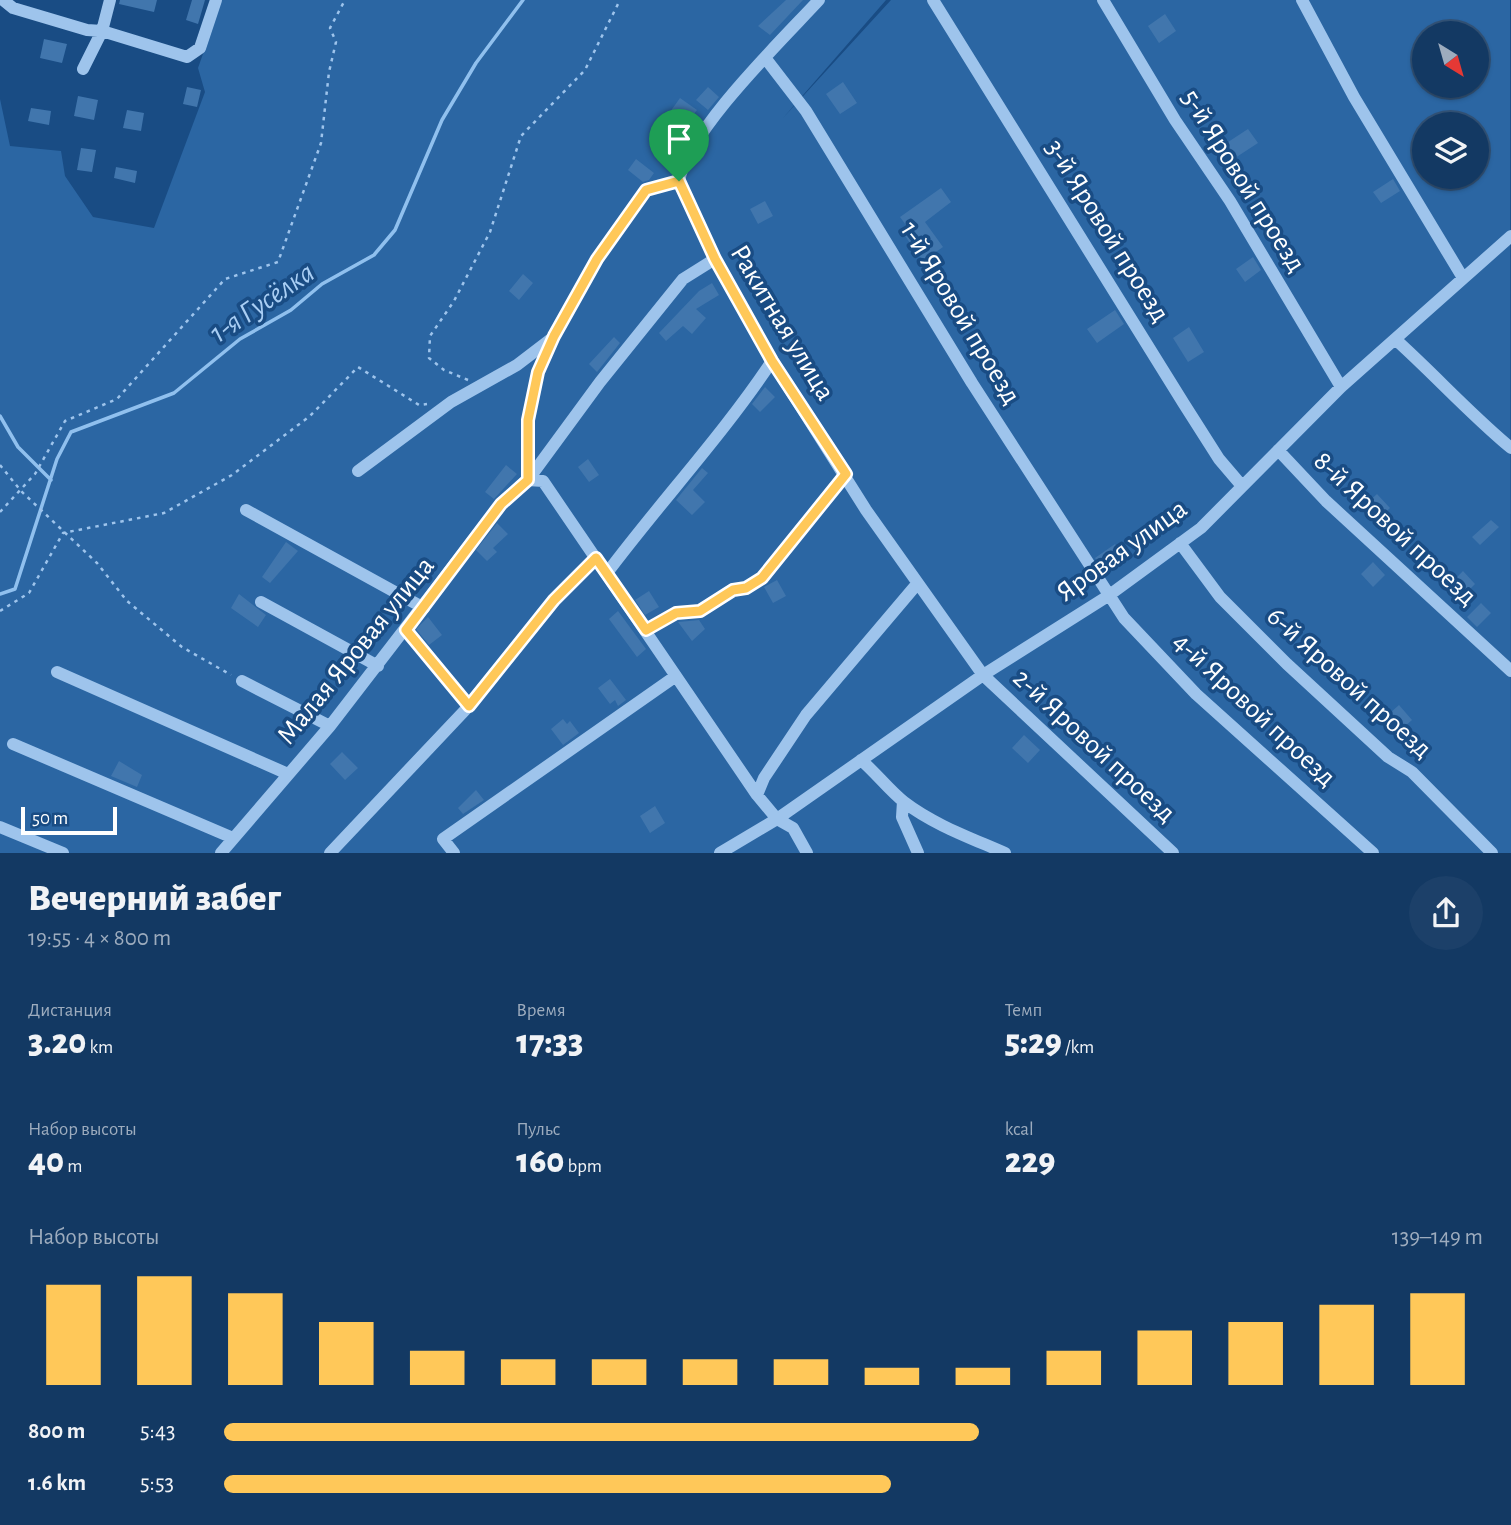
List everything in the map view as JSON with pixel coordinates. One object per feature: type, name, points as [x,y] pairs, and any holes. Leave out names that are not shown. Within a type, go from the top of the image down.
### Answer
[{"type":"street","points":[[3,0],[13,8],[87,30],[102,30],[187,57],[200,48],[216,0]]},
{"type":"street","points":[[82,69],[102,30],[110,0]]},
{"type":"street","points":[[528,420],[538,372],[554,336],[597,259],[646,190],[679,181],[682,167],[696,139],[819,0]]},
{"type":"street","name":"3-й Яровой проезд","points":[[933,0],[1191,415],[1219,459],[1242,486]]},
{"type":"street","name":"5-й Яровой проезд","points":[[1103,0],[1175,120],[1230,201],[1341,387]]},
{"type":"street","points":[[1302,0],[1354,97],[1464,278]]},
{"type":"street","name":"1-й Яровой проезд","points":[[766,59],[806,111],[972,383],[1108,596]]},
{"type":"street","name":"Ракитная улица","points":[[679,181],[715,259],[772,361],[846,474],[866,510],[983,675]]},
{"type":"street","name":"Яровая улица","points":[[720,853],[777,819],[983,675],[1108,596],[1201,528],[1341,387],[1511,236]]},
{"type":"street","name":"Малая Яровая улица","points":[[221,853],[330,726],[424,608],[501,504],[528,480],[600,382],[683,279],[715,259]]},
{"type":"street","points":[[358,471],[451,402],[517,365],[554,336]]},
{"type":"street","points":[[1395,339],[1435,375],[1471,414],[1511,448]]},
{"type":"street","points":[[607,573],[688,468],[712,446],[772,361]]},
{"type":"street","name":"8-й Яровой проезд","points":[[1278,450],[1326,501],[1511,671]]},
{"type":"street","points":[[646,630],[676,613],[700,611],[733,590],[746,588],[762,578],[846,474]]},
{"type":"street","points":[[528,480],[543,481],[757,795],[777,819],[793,828],[807,853]]},
{"type":"street","points":[[246,510],[424,608]]},
{"type":"street","name":"6-й Яровой проезд","points":[[1180,543],[1220,597],[1287,664],[1388,757],[1412,772],[1492,853]]},
{"type":"street","points":[[330,853],[469,706],[554,600],[596,558]]},
{"type":"street","points":[[757,795],[764,778],[806,715],[917,584]]},
{"type":"street","name":"4-й Яровой проезд","points":[[1108,596],[1124,618],[1196,694],[1373,853]]},
{"type":"street","points":[[261,602],[378,666]]},
{"type":"street","points":[[406,630],[469,706]]},
{"type":"street","points":[[57,672],[288,774]]},
{"type":"street","name":"2-й Яровой проезд","points":[[983,675],[1173,853]]},
{"type":"street","points":[[454,853],[443,839],[676,676]]},
{"type":"street","points":[[242,681],[330,726]]},
{"type":"street","points":[[13,744],[233,838]]},
{"type":"street","points":[[861,760],[884,779],[903,801],[940,824],[1006,853]]},
{"type":"street","points":[[903,801],[902,817],[918,853]]},
{"type":"street","points":[[0,827],[63,853]]},
{"type":"path","points":[[0,512],[21,491],[65,421],[117,399],[225,279],[278,262],[321,143],[329,72],[337,42],[330,28],[345,0]]},
{"type":"path","points":[[481,385],[444,370],[429,358],[430,336],[454,301],[490,232],[522,136],[585,70],[620,0]]},
{"type":"path","points":[[0,611],[29,593],[63,533],[164,513],[232,475],[310,416],[358,367],[419,405],[429,404]]},
{"type":"path","points":[[528,420],[528,480]]},
{"type":"path","points":[[0,465],[21,491],[97,563],[127,601],[182,647],[242,681]]},
{"type":"shaded area","points":[[222,0],[886,0],[783,118],[891,0],[1510,0],[1511,853],[0,853],[0,99],[10,146],[61,151],[65,176],[93,217],[154,228],[205,92],[198,68]]},
{"type":"building","points":[[120,0],[157,0],[154,12],[119,4]]},
{"type":"building","points":[[192,0],[205,0],[198,24],[186,20]]},
{"type":"building","points":[[786,0],[803,0],[770,35],[758,26]]},
{"type":"building","points":[[1165,14],[1176,31],[1159,43],[1148,26]]},
{"type":"building","points":[[44,39],[67,44],[62,63],[40,58]]},
{"type":"building","points":[[843,82],[857,103],[840,114],[826,94]]},
{"type":"building","points":[[187,87],[201,90],[197,107],[183,104]]},
{"type":"building","points":[[708,87],[719,97],[708,110],[696,100]]},
{"type":"building","points":[[78,96],[98,100],[94,120],[74,116]]},
{"type":"building","points":[[680,98],[697,110],[686,124],[670,112]]},
{"type":"building","points":[[31,108],[51,111],[49,125],[28,121]]},
{"type":"building","points":[[127,110],[144,113],[141,131],[123,128]]},
{"type":"building","points":[[1248,129],[1258,143],[1235,158],[1225,144]]},
{"type":"building","points":[[81,148],[96,150],[92,172],[77,170]]},
{"type":"building","points":[[636,159],[654,173],[649,180],[643,182],[628,170]]},
{"type":"building","points":[[116,167],[137,171],[135,183],[114,178]]},
{"type":"building","points":[[1393,179],[1400,191],[1381,203],[1373,192]]},
{"type":"building","points":[[941,188],[951,202],[925,222],[943,247],[923,261],[905,236],[911,232],[900,217]]},
{"type":"building","points":[[765,201],[773,216],[758,224],[750,209]]},
{"type":"building","points":[[1253,257],[1261,270],[1245,282],[1236,269]]},
{"type":"building","points":[[523,274],[533,283],[519,300],[509,291]]},
{"type":"building","points":[[712,283],[719,295],[696,309],[706,318],[692,334],[683,326],[666,341],[659,333],[699,291]]},
{"type":"building","points":[[1115,310],[1124,324],[1097,343],[1087,329]]},
{"type":"building","points":[[1189,327],[1204,352],[1188,362],[1173,338]]},
{"type":"building","points":[[614,337],[620,343],[597,372],[589,364]]},
{"type":"building","points":[[765,387],[775,397],[760,412],[752,404]]},
{"type":"building","points":[[588,459],[599,475],[589,482],[578,467]]},
{"type":"building","points":[[506,465],[517,474],[494,499],[485,492]]},
{"type":"building","points":[[702,468],[708,473],[693,490],[705,502],[692,515],[676,500]]},
{"type":"building","points":[[1377,494],[1390,508],[1377,520],[1364,506]]},
{"type":"building","points":[[1491,520],[1499,527],[1480,545],[1472,537]]},
{"type":"building","points":[[497,523],[508,534],[493,548],[497,552],[487,561],[476,550]]},
{"type":"building","points":[[286,542],[298,551],[270,583],[262,577]]},
{"type":"building","points":[[1115,544],[1122,554],[1101,567],[1095,558]]},
{"type":"building","points":[[1373,562],[1385,575],[1373,587],[1361,574]]},
{"type":"building","points":[[1463,571],[1475,584],[1463,596],[1451,583]]},
{"type":"building","points":[[777,580],[786,596],[773,603],[764,587]]},
{"type":"building","points":[[649,591],[659,607],[645,615],[635,600]]},
{"type":"building","points":[[239,594],[266,615],[258,627],[231,608]]},
{"type":"building","points":[[1481,603],[1491,613],[1477,627],[1467,617]]},
{"type":"building","points":[[618,611],[646,649],[637,657],[609,619]]},
{"type":"building","points":[[428,617],[442,635],[429,645],[416,629]]},
{"type":"building","points":[[699,620],[705,629],[692,641],[678,622]]},
{"type":"building","points":[[610,679],[626,700],[618,706],[615,700],[610,704],[598,688]]},
{"type":"building","points":[[1399,705],[1412,720],[1395,735],[1382,720]]},
{"type":"building","points":[[563,719],[567,724],[570,721],[579,733],[563,745],[551,729]]},
{"type":"building","points":[[1024,735],[1040,750],[1028,763],[1012,748]]},
{"type":"building","points":[[342,752],[358,768],[345,780],[330,764]]},
{"type":"building","points":[[119,761],[142,775],[137,787],[111,776]]},
{"type":"building","points":[[476,790],[484,800],[463,814],[458,808]]},
{"type":"building","points":[[655,806],[665,823],[650,833],[640,816]]},
{"type":"waterway","name":"1-я Гусёлка","points":[[0,594],[15,589],[57,459],[71,432],[174,393],[240,339],[291,310],[322,284],[374,255],[395,230],[442,120],[476,63],[523,0]]},
{"type":"waterway","points":[[0,416],[18,447],[51,480]]},
{"type":"route","points":[[679,181],[715,259],[772,361],[846,474],[762,578],[746,588],[733,590],[700,611],[676,613],[646,630],[596,558],[554,600],[469,706],[406,630],[501,504],[528,480],[528,420],[538,372],[554,336],[597,259],[646,190],[679,181]]}]
